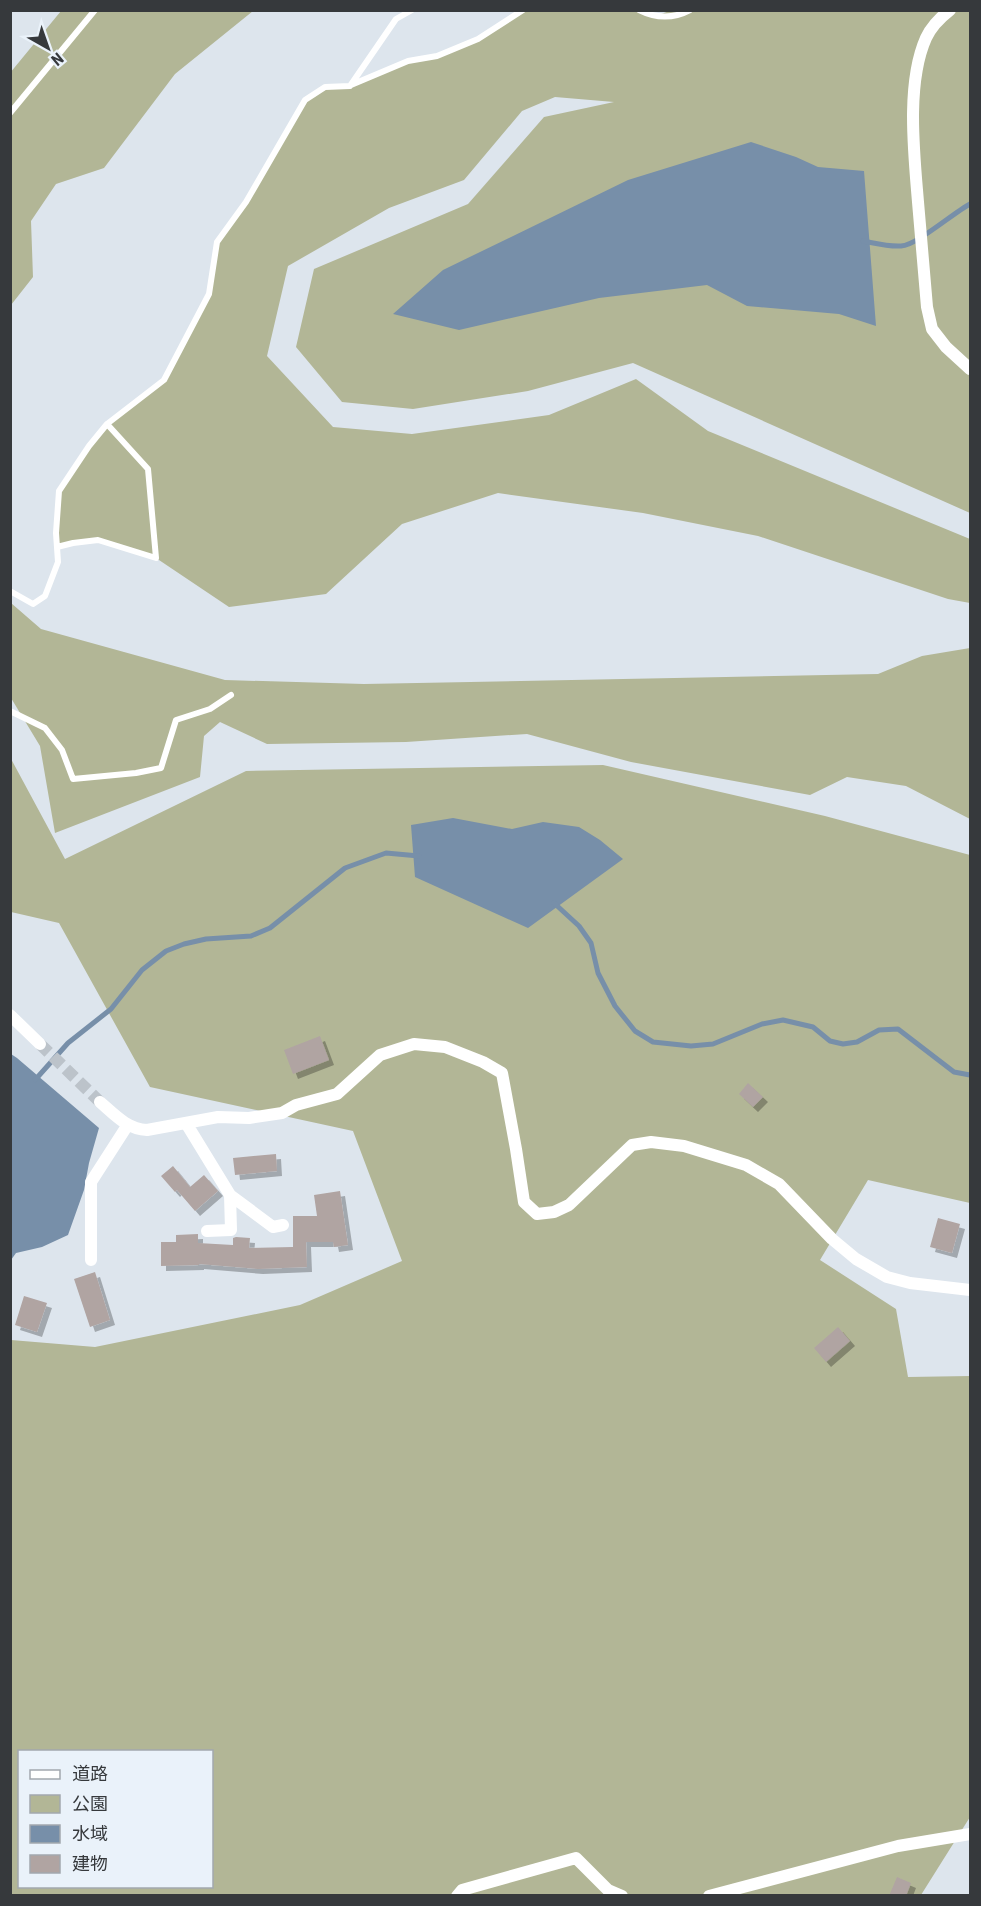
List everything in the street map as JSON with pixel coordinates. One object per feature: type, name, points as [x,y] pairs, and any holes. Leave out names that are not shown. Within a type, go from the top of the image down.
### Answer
[{"type":"street","points":[[950,10],[940,18],[927,36],[917,65],[914,114],[916,170],[927,307],[933,329],[946,347],[970,369]]},
{"type":"street","points":[[10,1015],[39,1044]]},
{"type":"street","points":[[100,1102],[127,1126],[136,1130],[218,1117],[249,1118],[282,1113],[296,1105],[337,1094],[380,1055],[414,1044],[445,1047],[483,1062],[502,1074],[524,1202],[537,1214],[554,1212],[569,1204],[632,1145],[651,1142],[684,1146],[746,1165],[780,1184],[832,1239],[856,1259],[887,1277],[910,1283],[970,1290]]},
{"type":"street","points":[[186,1123],[230,1195],[273,1227],[283,1225]]},
{"type":"street","points":[[91,1260],[91,1182],[127,1126]]},
{"type":"street","points":[[207,1231],[231,1230],[230,1195]]},
{"type":"street","points":[[709,1896],[898,1846],[970,1834]]},
{"type":"street","points":[[457,1896],[462,1890],[576,1858],[608,1890],[622,1896]]},
{"type":"lane","points":[[10,113],[95,10]]},
{"type":"lane","points":[[350,86],[396,19],[412,10]]},
{"type":"lane","points":[[10,591],[33,604],[45,596],[58,562],[56,533],[59,491],[89,446],[107,424],[164,380],[209,294],[217,242],[246,202],[305,100],[325,87],[350,86],[408,61],[437,56],[478,39],[523,10]]},
{"type":"lane","points":[[639,10],[653,17],[680,15],[690,10]]},
{"type":"lane","points":[[57,547],[98,540],[156,558],[148,469],[107,424]]},
{"type":"lane","points":[[10,711],[45,728],[62,750],[73,779],[136,773],[161,768],[176,720],[210,709],[231,695]]},
{"type":"green space","points":[[672,10],[970,11],[970,513],[633,363],[528,391],[413,409],[342,402],[296,347],[314,269],[468,204],[544,117],[614,102],[555,97],[522,111],[464,180],[389,208],[288,266],[267,356],[333,427],[412,434],[549,415],[636,379],[708,431],[970,539],[970,603],[948,599],[758,536],[643,513],[498,493],[402,524],[326,594],[229,607],[156,558],[98,540],[57,547],[59,491],[107,424],[164,380],[209,294],[217,242],[246,202],[305,100],[325,87],[350,86],[408,61],[437,56],[478,39],[523,11],[639,11],[653,17]]},
{"type":"green space","points":[[61,11],[253,11],[175,74],[104,168],[56,184],[31,221],[33,277],[11,305],[10,73]]},
{"type":"green space","points":[[11,603],[41,629],[225,680],[364,684],[878,674],[922,656],[970,648],[970,819],[906,786],[847,777],[810,795],[631,762],[527,734],[406,742],[267,744],[220,722],[204,736],[200,777],[55,833],[40,746],[11,698]]},
{"type":"green space","points":[[10,757],[65,859],[246,771],[603,765],[825,816],[970,855],[970,1203],[868,1180],[820,1260],[896,1309],[908,1377],[970,1376],[970,1817],[921,1895],[11,1895],[11,1340],[95,1347],[300,1305],[402,1261],[353,1131],[150,1087],[59,923],[11,912]]},
{"type":"water","points":[[751,142],[818,167],[864,171],[876,326],[839,314],[747,306],[707,285],[599,298],[459,330],[393,314],[443,270],[628,180]]},
{"type":"water","points":[[453,818],[512,829],[543,822],[579,827],[600,840],[623,859],[528,928],[415,877],[411,825]]},
{"type":"water","points":[[11,1054],[99,1128],[84,1190],[68,1235],[42,1247],[16,1253],[11,1260]]},
{"type":"building","points":[[320,1036],[329,1060],[293,1074],[284,1050]]},
{"type":"building","points":[[748,1083],[763,1097],[753,1107],[739,1094]]},
{"type":"building","points":[[276,1154],[277,1171],[235,1175],[233,1158]]},
{"type":"building","points":[[173,1166],[190,1187],[204,1175],[218,1191],[195,1211],[161,1176]]},
{"type":"building","points":[[340,1191],[348,1245],[334,1247],[333,1242],[306,1242],[307,1267],[258,1269],[199,1264],[161,1266],[161,1242],[176,1242],[176,1235],[198,1234],[198,1243],[233,1245],[233,1238],[236,1237],[250,1238],[249,1248],[293,1247],[293,1216],[317,1216],[314,1195]]},
{"type":"building","points":[[938,1218],[960,1224],[952,1253],[930,1247]]},
{"type":"building","points":[[95,1272],[110,1320],[90,1327],[74,1279]]},
{"type":"building","points":[[24,1296],[47,1303],[37,1332],[15,1325]]},
{"type":"building","points":[[838,1327],[850,1341],[826,1362],[814,1348]]},
{"type":"building","points":[[897,1877],[911,1883],[906,1896],[889,1896]]},
{"type":"waterway","points":[[863,241],[892,246],[908,244],[970,204]]},
{"type":"waterway","points":[[35,1080],[68,1043],[111,1009],[142,970],[166,951],[206,939],[251,936],[270,928],[345,868],[386,853],[419,856]]},
{"type":"waterway","points":[[554,903],[579,926],[591,943],[598,973],[615,1006],[635,1031],[653,1042],[691,1046],[713,1044],[762,1024],[783,1020],[813,1027],[830,1041],[843,1044],[857,1042],[879,1030],[898,1029],[954,1072],[970,1075]]},
{"type":"tunnel","points":[[40,1044],[100,1102]]}]
